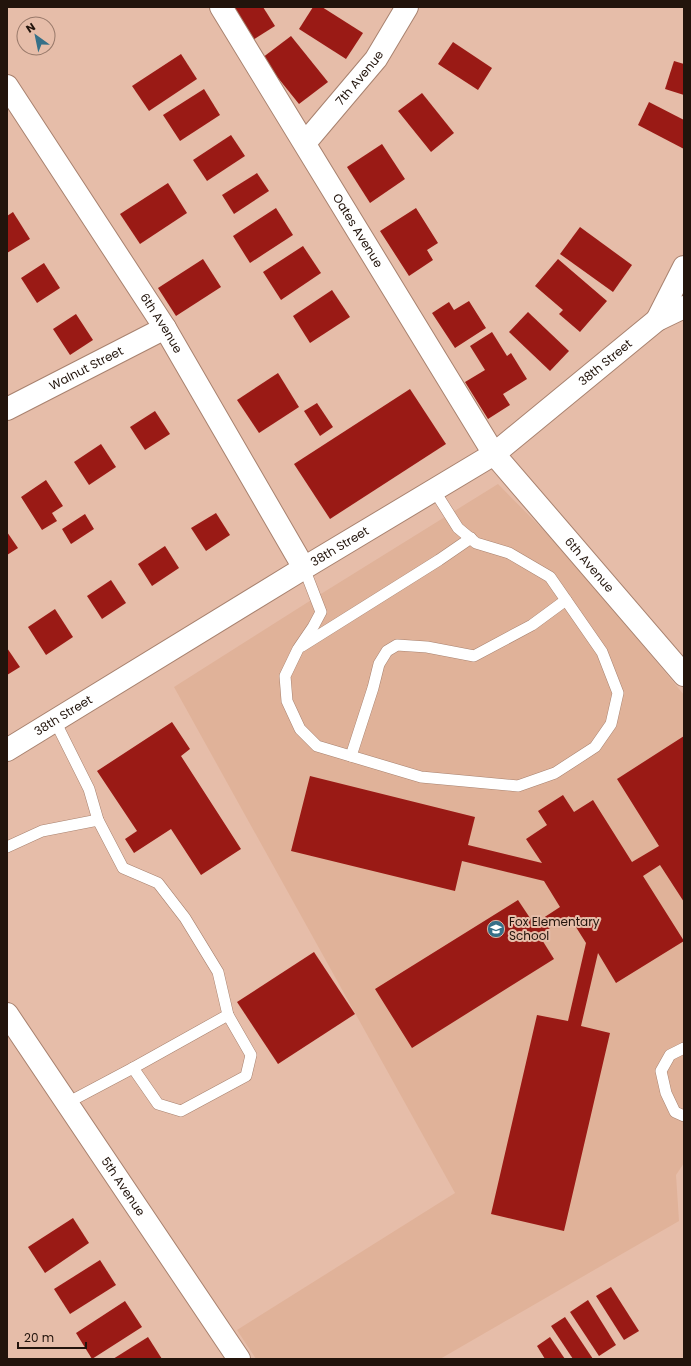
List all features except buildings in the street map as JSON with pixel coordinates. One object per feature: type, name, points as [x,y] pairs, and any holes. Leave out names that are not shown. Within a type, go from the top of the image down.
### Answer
[{"type":"street","name":"Oates Avenue","points":[[221,7],[494,454]]},
{"type":"street","name":"7th Avenue","points":[[305,143],[376,59],[407,7]]},
{"type":"street","name":"6th Avenue","points":[[7,86],[165,328],[304,568]]},
{"type":"street","points":[[657,320],[684,267]]},
{"type":"street","points":[[657,320],[684,307]]},
{"type":"street","name":"38th Street","points":[[7,750],[304,568],[494,454],[657,320]]},
{"type":"street","name":"Walnut Street","points":[[7,409],[165,328]]},
{"type":"street","name":"6th Avenue","points":[[494,454],[684,675]]},
{"type":"street","name":"5th Avenue","points":[[7,1014],[238,1359]]},
{"type":"lane","points":[[304,568],[321,612],[313,627],[298,648],[285,676],[287,701],[300,729],[317,746],[422,777],[518,786],[555,773],[595,747],[611,724],[618,693],[602,652],[550,577],[509,553],[476,542],[458,528],[434,490]]},
{"type":"lane","points":[[298,648],[471,538]]},
{"type":"lane","points":[[351,756],[373,688],[379,664],[387,651],[397,645],[427,647],[474,656],[532,625],[566,600]]},
{"type":"lane","points":[[56,721],[89,789],[98,820],[123,868],[158,883],[185,918],[218,972],[228,1015],[251,1055],[246,1076],[181,1111],[158,1104],[133,1068]]},
{"type":"lane","points":[[7,847],[42,831],[98,820]]},
{"type":"lane","points":[[67,1103],[228,1015]]},
{"type":"lane","points":[[684,1048],[670,1055],[661,1071],[666,1093],[675,1112],[684,1116]]},
{"type":"shaded area","name":"Fox Elementary School","points":[[498,484],[568,555],[684,695],[684,1163],[676,1175],[679,1221],[440,1359],[256,1359],[237,1330],[455,1193],[174,687]]},
{"type":"place","name":"Fox Elementary School","points":[[496,929]]}]
